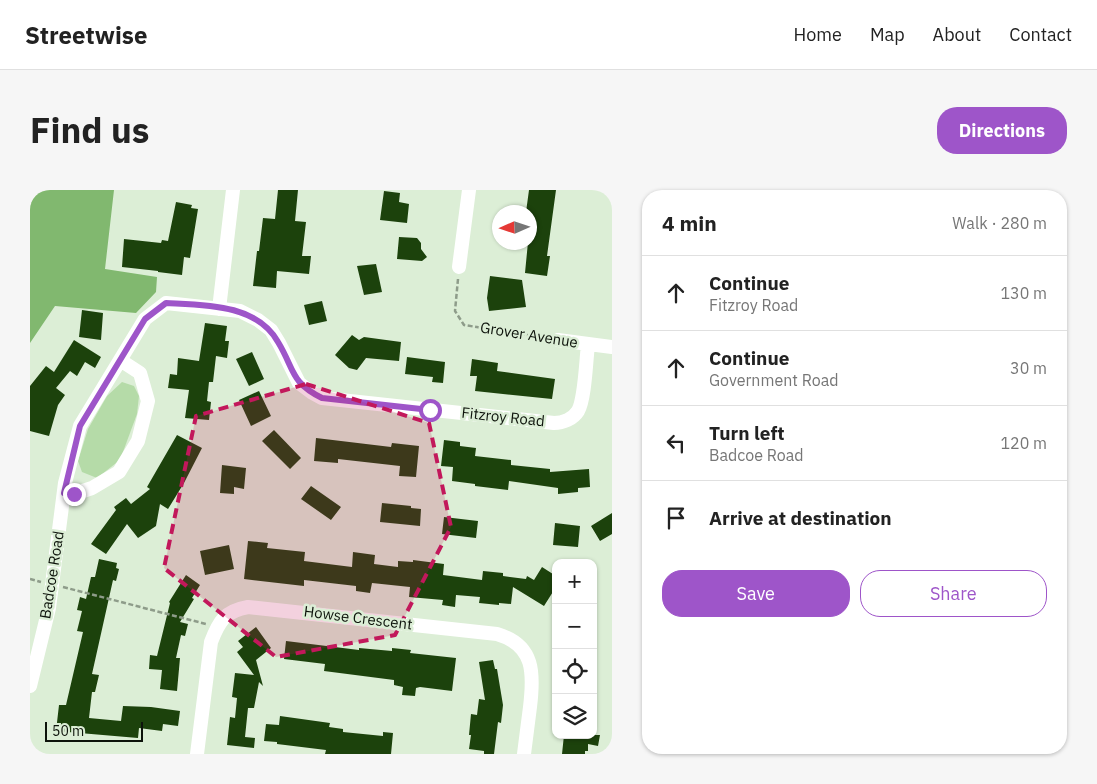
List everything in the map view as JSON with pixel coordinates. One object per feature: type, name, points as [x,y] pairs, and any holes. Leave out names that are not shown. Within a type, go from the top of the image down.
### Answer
[{"type":"street","points":[[219,308],[233,190]]},
{"type":"street","points":[[459,267],[469,190]]},
{"type":"street","name":"Badcoe Road","points":[[30,686],[49,608],[64,493],[80,426],[145,319],[166,303],[219,308]]},
{"type":"street","name":"Fitzroy Road","points":[[219,308],[240,311],[258,320],[271,330],[299,383],[322,398],[554,423],[567,420],[578,410],[588,345]]},
{"type":"street","name":"Grover Avenue","points":[[558,340],[612,348]]},
{"type":"street","points":[[64,493],[74,494],[92,488],[118,472],[138,441],[148,401],[140,373],[120,360]]},
{"type":"street","name":"Howse Crescent","points":[[197,754],[211,642],[217,627],[225,615],[238,608],[248,606],[497,634],[507,637],[514,641],[525,654],[532,672],[524,754]]},
{"type":"path","name":"Grover Avenue","points":[[459,267],[455,312],[464,325],[558,340]]},
{"type":"path","points":[[53,584],[217,627]]},
{"type":"highlighted area","points":[[306,384],[429,423],[451,527],[395,635],[276,657],[164,568],[196,416]]},
{"type":"green space","points":[[30,190],[114,190],[105,269],[157,277],[156,292],[136,313],[55,306],[30,343]]},
{"type":"green space","points":[[122,382],[134,386],[139,396],[137,414],[120,460],[97,478],[82,472],[78,461],[88,429],[107,396]]},
{"type":"building","points":[[278,190],[298,190],[295,221],[306,222],[302,256],[311,256],[309,274],[277,271],[276,288],[253,286],[263,218],[275,219]]},
{"type":"building","points":[[529,190],[556,190],[547,256],[550,256],[547,276],[525,273],[527,250],[537,250],[537,205],[527,205]]},
{"type":"building","points":[[384,191],[400,193],[399,202],[409,204],[407,223],[380,220]]},
{"type":"building","points":[[176,202],[192,205],[191,208],[198,209],[190,258],[184,257],[182,275],[122,267],[124,239],[161,243],[162,240],[168,241]]},
{"type":"building","points":[[399,237],[417,238],[421,243],[421,249],[427,257],[422,261],[397,259]]},
{"type":"building","points":[[376,264],[382,292],[364,295],[357,266]]},
{"type":"building","points":[[490,276],[522,280],[526,307],[489,311],[487,298]]},
{"type":"building","points":[[322,301],[327,321],[309,325],[304,305]]},
{"type":"building","points":[[82,310],[103,313],[101,340],[79,337]]},
{"type":"building","points":[[205,323],[227,326],[225,341],[229,341],[227,358],[216,356],[213,382],[209,382],[207,401],[211,402],[209,420],[185,418],[189,390],[168,388],[170,374],[177,375],[178,358],[199,361]]},
{"type":"building","points":[[352,335],[359,340],[364,337],[401,342],[399,361],[366,358],[357,370],[349,368],[335,355]]},
{"type":"building","points":[[74,340],[101,357],[95,368],[85,362],[77,376],[70,371],[56,388],[65,395],[58,405],[49,436],[30,431],[30,386],[46,366],[54,372]]},
{"type":"building","points":[[252,352],[264,379],[249,386],[236,359]]},
{"type":"building","points":[[407,357],[445,362],[443,383],[432,382],[433,377],[405,374]]},
{"type":"building","points":[[472,359],[498,363],[497,371],[555,379],[552,399],[475,391],[477,376],[470,376]]},
{"type":"building","points":[[259,391],[271,416],[251,426],[239,400]]},
{"type":"building","points":[[274,430],[301,458],[290,469],[262,441]]},
{"type":"building","points":[[177,435],[202,448],[168,509],[160,504],[156,526],[138,538],[127,524],[106,554],[91,544],[116,510],[114,507],[126,498],[131,504],[150,489],[147,487]]},
{"type":"building","points":[[316,438],[391,447],[392,443],[419,446],[416,477],[399,476],[400,466],[338,459],[338,463],[314,461]]},
{"type":"building","points":[[444,440],[460,442],[460,446],[476,448],[475,456],[511,460],[511,465],[550,469],[550,472],[589,469],[590,487],[578,488],[578,492],[558,494],[558,488],[509,481],[508,490],[452,481],[453,467],[441,466]]},
{"type":"building","points":[[222,465],[246,468],[244,489],[234,487],[234,494],[220,493]]},
{"type":"building","points":[[311,486],[341,507],[331,520],[301,499]]},
{"type":"building","points":[[382,503],[421,509],[420,526],[380,522]]},
{"type":"building","points":[[612,513],[612,534],[600,541],[591,526]]},
{"type":"building","points":[[444,517],[478,521],[476,538],[442,534]]},
{"type":"building","points":[[555,523],[580,526],[578,547],[553,545]]},
{"type":"building","points":[[248,541],[268,543],[267,548],[305,552],[304,561],[352,567],[353,552],[375,555],[374,564],[398,567],[398,561],[413,562],[413,560],[444,564],[443,575],[482,580],[483,571],[503,573],[503,576],[526,579],[527,576],[534,580],[542,567],[552,573],[552,593],[544,606],[513,587],[511,604],[479,603],[480,597],[456,595],[455,607],[442,605],[443,600],[409,597],[410,587],[372,583],[370,593],[356,591],[356,586],[304,580],[304,586],[244,579]]},
{"type":"building","points":[[229,545],[234,569],[205,575],[200,551]]},
{"type":"building","points":[[99,559],[117,563],[116,568],[119,569],[116,581],[113,580],[92,674],[99,675],[95,692],[92,692],[89,718],[121,721],[123,706],[151,707],[180,711],[178,726],[163,724],[162,731],[139,728],[138,738],[56,731],[59,705],[66,705],[83,632],[77,631],[82,611],[77,610],[80,597],[86,599],[91,577],[95,577]]},
{"type":"building","points":[[186,575],[200,585],[180,622],[188,624],[185,636],[181,635],[176,658],[180,658],[177,691],[160,689],[162,670],[149,669],[150,655],[157,656],[169,602]]},
{"type":"building","points":[[256,627],[271,648],[256,660],[263,686],[259,682],[254,708],[248,708],[245,737],[255,738],[254,748],[227,745],[230,717],[235,718],[237,698],[232,697],[235,673],[254,675],[237,652],[243,647],[238,641]]},
{"type":"building","points":[[286,641],[359,650],[359,648],[392,651],[392,648],[411,650],[410,653],[456,658],[452,691],[420,687],[416,688],[415,696],[402,695],[403,687],[394,685],[394,680],[324,671],[325,664],[284,659]]},
{"type":"building","points":[[493,660],[495,669],[497,669],[503,705],[501,723],[498,722],[494,754],[484,754],[484,751],[469,749],[471,714],[477,715],[479,699],[485,700],[479,662]]},
{"type":"building","points":[[280,716],[330,723],[329,727],[343,729],[343,732],[383,736],[383,732],[393,733],[391,754],[325,754],[326,750],[264,741],[266,724],[279,725]]},
{"type":"building","points":[[597,735],[600,735],[598,746],[588,744],[588,751],[585,751],[585,754],[562,754],[564,739],[597,739]]},
{"type":"route","points":[[74,494],[64,493],[80,426],[145,319],[166,303],[240,311],[258,320],[271,330],[299,383],[322,398],[430,410]]}]
